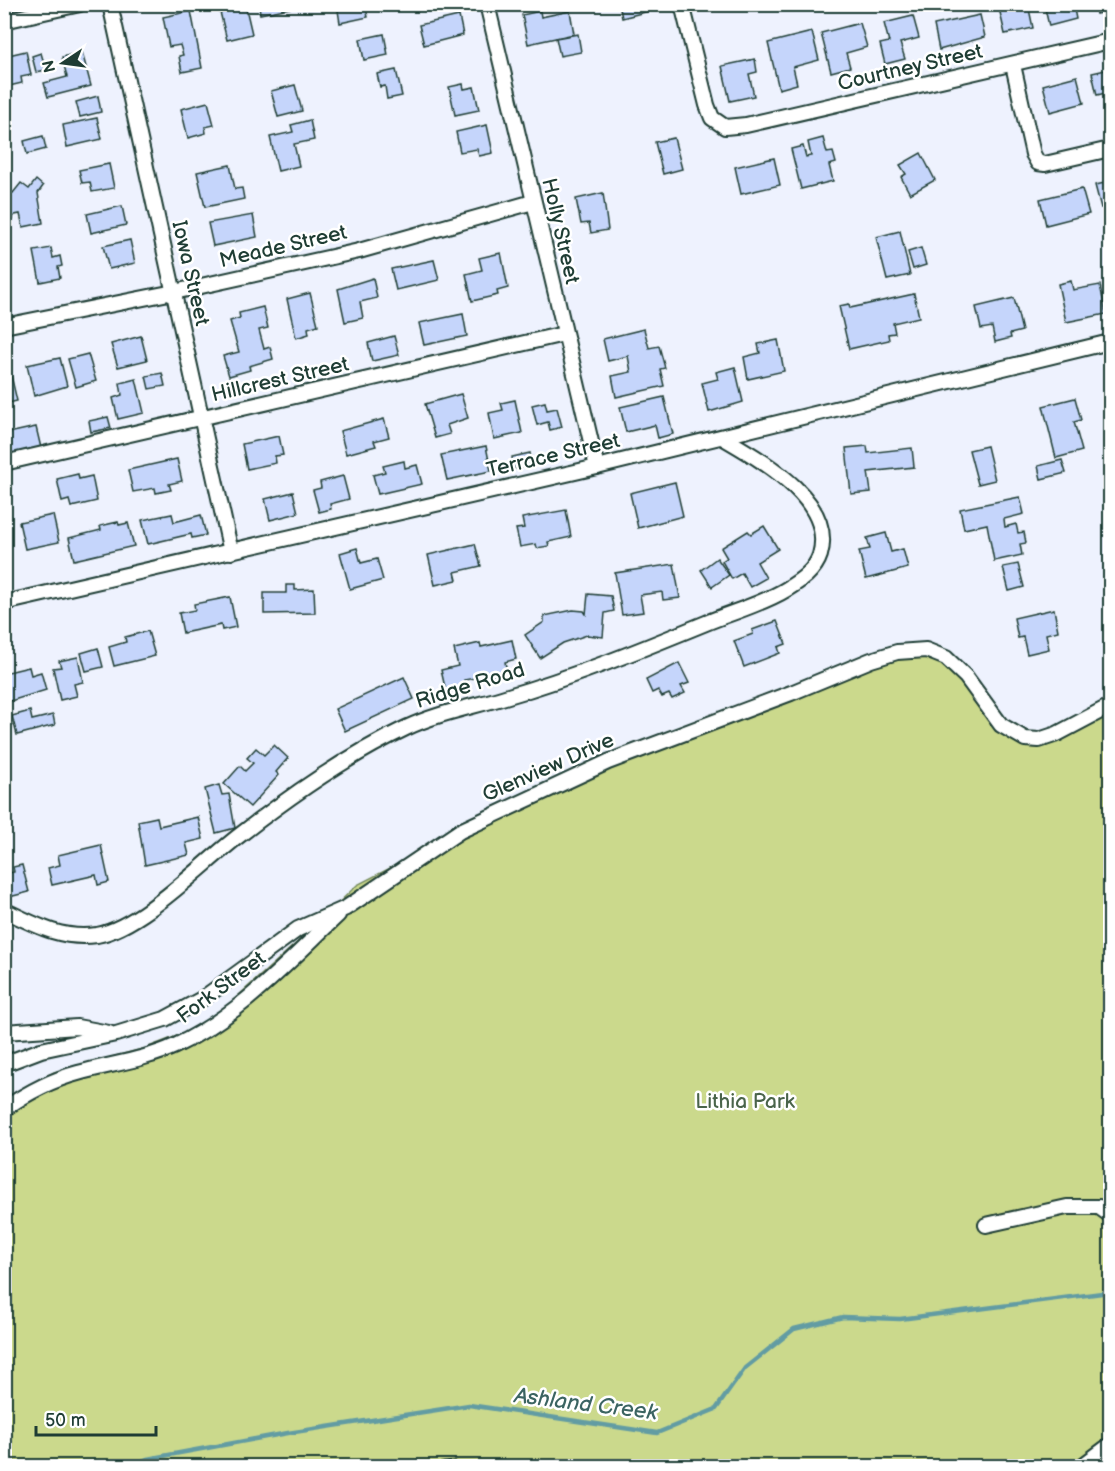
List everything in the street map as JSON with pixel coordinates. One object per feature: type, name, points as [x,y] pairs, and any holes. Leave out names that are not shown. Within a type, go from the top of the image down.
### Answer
[{"type":"street","points":[[4,21],[80,4]]},
{"type":"street","name":"Iowa Street","points":[[110,4],[231,552]]},
{"type":"street","name":"Holly Street","points":[[487,4],[597,467]]},
{"type":"street","name":"Courtney Street","points":[[682,4],[707,105],[719,125],[725,128],[1013,65],[1110,41]]},
{"type":"street","points":[[1013,65],[1033,153],[1038,163],[1045,164],[1110,148]]},
{"type":"street","name":"Meade Street","points":[[4,326],[174,292],[359,250],[533,202]]},
{"type":"street","name":"Hillcrest Street","points":[[4,463],[564,334]]},
{"type":"street","name":"Terrace Street","points":[[4,603],[597,467],[1110,342]]},
{"type":"street","name":"Ridge Road","points":[[4,910],[49,932],[75,936],[114,930],[145,912],[281,805],[385,738],[417,723],[590,669],[785,591],[815,566],[821,552],[817,518],[797,489],[771,466],[722,437]]},
{"type":"street","name":"Glenview Drive","points":[[4,1064],[41,1050],[117,1034],[182,1011],[298,929],[346,908],[460,831],[608,762],[897,652],[926,650],[946,658],[966,677],[1001,724],[1025,739],[1039,740],[1065,731],[1110,706]]},
{"type":"street","name":"Fork Street","points":[[4,1109],[32,1091],[75,1074],[153,1054],[196,1035],[241,1004],[346,908]]},
{"type":"street","points":[[4,1032],[78,1027],[117,1034]]},
{"type":"street","points":[[986,1225],[1067,1207],[1099,1207],[1110,1215]]},
{"type":"street","points":[[1082,1467],[1110,1445]]},
{"type":"green space","name":"Lithia Park","points":[[897,652],[946,658],[989,710],[1025,739],[1110,706],[1110,1445],[1082,1466],[5,1466],[5,1098],[54,1072],[146,1048],[185,1033],[217,1015],[357,885],[499,812]]},
{"type":"building","points":[[245,4],[252,34],[227,40],[219,8]]},
{"type":"building","points":[[259,4],[289,4],[290,8],[260,14]]},
{"type":"building","points":[[337,4],[365,4],[368,17],[340,23]]},
{"type":"building","points":[[619,4],[651,4],[653,10],[622,18]]},
{"type":"building","points":[[1028,4],[1033,28],[1005,34],[999,8]]},
{"type":"building","points":[[1044,4],[1073,4],[1076,19],[1049,26]]},
{"type":"building","points":[[1094,4],[1110,4],[1110,11],[1096,14]]},
{"type":"building","points":[[191,11],[202,68],[182,72],[179,56],[183,55],[180,45],[169,47],[163,17]]},
{"type":"building","points":[[540,11],[541,17],[570,11],[574,34],[528,44],[522,15]]},
{"type":"building","points":[[980,15],[985,37],[939,50],[934,25]]},
{"type":"building","points":[[459,16],[463,35],[424,45],[419,25]]},
{"type":"building","points":[[913,16],[919,38],[900,43],[905,59],[885,64],[880,44],[889,42],[884,23]]},
{"type":"building","points":[[860,23],[867,47],[846,53],[850,67],[831,72],[821,33]]},
{"type":"building","points":[[812,32],[819,60],[793,67],[797,84],[779,89],[768,43]]},
{"type":"building","points":[[384,34],[388,55],[364,60],[360,39]]},
{"type":"building","points":[[578,34],[581,52],[560,56],[556,38]]},
{"type":"building","points":[[26,51],[31,75],[21,77],[22,83],[5,87],[4,56]]},
{"type":"building","points":[[82,52],[91,86],[48,97],[44,83],[67,77],[62,57]]},
{"type":"building","points":[[41,53],[46,70],[36,72],[32,56]]},
{"type":"building","points":[[755,59],[757,72],[749,74],[754,96],[730,101],[722,66]]},
{"type":"building","points":[[1110,69],[1110,92],[1097,95],[1092,73]]},
{"type":"building","points":[[396,70],[402,96],[387,99],[385,86],[380,87],[377,74]]},
{"type":"building","points":[[1077,76],[1084,103],[1050,112],[1043,85]]},
{"type":"building","points":[[463,84],[464,89],[474,87],[479,110],[455,115],[449,87]]},
{"type":"building","points":[[295,85],[302,111],[278,117],[271,91]]},
{"type":"building","points":[[98,96],[101,112],[80,117],[76,102]]},
{"type":"building","points":[[208,102],[214,125],[205,127],[206,133],[188,138],[181,109]]},
{"type":"building","points":[[97,118],[102,139],[67,147],[63,125]]},
{"type":"building","points":[[310,120],[314,140],[294,144],[299,166],[278,171],[270,137],[293,132],[291,125]]},
{"type":"building","points":[[487,125],[493,153],[479,156],[477,149],[460,152],[456,132]]},
{"type":"building","points":[[43,136],[46,149],[27,154],[24,141]]},
{"type":"building","points":[[674,138],[682,169],[663,174],[655,142]]},
{"type":"building","points":[[823,138],[827,153],[833,152],[836,163],[829,165],[833,181],[801,189],[791,149],[803,146],[806,157],[811,156],[808,142]]},
{"type":"building","points":[[921,153],[935,180],[910,194],[901,177],[906,174],[900,165]]},
{"type":"building","points":[[774,158],[780,185],[741,194],[735,167]]},
{"type":"building","points":[[109,164],[114,188],[92,192],[90,182],[82,183],[79,170]]},
{"type":"building","points":[[230,165],[235,189],[242,188],[244,199],[205,207],[197,172]]},
{"type":"building","points":[[36,180],[43,186],[38,193],[43,223],[23,227],[20,214],[15,215],[8,223],[4,220],[4,187],[13,193],[21,183],[29,189]]},
{"type":"building","points":[[1110,182],[1110,206],[1101,208],[1095,185]]},
{"type":"building","points":[[1082,189],[1089,214],[1046,225],[1040,199]]},
{"type":"building","points":[[603,193],[608,230],[591,233],[589,223],[581,224],[576,199]]},
{"type":"building","points":[[122,206],[126,225],[91,233],[87,214]]},
{"type":"building","points":[[253,215],[257,237],[213,246],[208,223]]},
{"type":"building","points":[[900,231],[910,275],[887,280],[876,237]]},
{"type":"building","points":[[130,240],[135,263],[109,269],[103,246]]},
{"type":"building","points":[[51,248],[53,258],[60,256],[62,266],[58,267],[60,278],[40,282],[34,251]]},
{"type":"building","points":[[921,248],[926,265],[913,269],[908,252]]},
{"type":"building","points":[[501,253],[508,288],[497,291],[498,295],[472,301],[466,274],[482,270],[479,258]]},
{"type":"building","points":[[434,260],[439,280],[396,290],[391,269]]},
{"type":"building","points":[[373,278],[377,298],[360,302],[363,318],[345,322],[338,289]]},
{"type":"building","points":[[1071,281],[1073,290],[1100,285],[1106,314],[1066,322],[1058,284]]},
{"type":"building","points":[[310,293],[318,325],[308,328],[309,334],[296,338],[287,299]]},
{"type":"building","points":[[914,294],[919,317],[893,323],[895,333],[888,334],[889,340],[849,349],[839,306],[849,304],[850,308]]},
{"type":"building","points":[[1014,298],[1022,331],[1010,334],[1011,338],[995,342],[992,327],[981,329],[976,307]]},
{"type":"building","points":[[263,307],[268,328],[259,330],[264,349],[270,347],[273,359],[249,366],[250,370],[229,376],[223,356],[239,352],[230,321],[240,318],[239,313]]},
{"type":"building","points":[[463,314],[467,336],[424,345],[419,323]]},
{"type":"building","points":[[644,329],[649,348],[659,346],[665,368],[660,369],[664,386],[616,397],[612,376],[631,372],[628,356],[608,361],[603,339]]},
{"type":"building","points":[[141,336],[147,360],[118,367],[111,344]]},
{"type":"building","points":[[394,336],[399,355],[372,361],[368,343]]},
{"type":"building","points":[[778,340],[784,371],[748,379],[744,357],[760,353],[758,344]]},
{"type":"building","points":[[88,354],[96,381],[76,387],[68,359]]},
{"type":"building","points":[[60,358],[67,386],[34,396],[27,365]]},
{"type":"building","points":[[735,367],[743,402],[709,412],[702,383],[718,379],[716,372]]},
{"type":"building","points":[[10,371],[17,401],[4,404],[4,372]]},
{"type":"building","points":[[162,373],[165,386],[149,389],[146,376]]},
{"type":"building","points":[[136,379],[144,413],[118,419],[113,398],[122,395],[120,383]]},
{"type":"building","points":[[461,394],[468,418],[447,425],[450,434],[435,438],[425,404]]},
{"type":"building","points":[[664,397],[673,434],[658,438],[655,425],[626,432],[620,407]]},
{"type":"building","points":[[1075,398],[1081,420],[1074,422],[1082,451],[1056,458],[1043,406]]},
{"type":"building","points":[[515,400],[522,433],[494,439],[489,413],[503,410],[501,403]]},
{"type":"building","points":[[545,402],[547,410],[557,408],[562,427],[550,430],[548,422],[537,425],[532,405]]},
{"type":"building","points":[[108,417],[111,428],[91,432],[89,421]]},
{"type":"building","points":[[384,419],[389,437],[374,441],[376,446],[346,454],[340,431]]},
{"type":"building","points":[[36,427],[41,448],[4,456],[4,434]]},
{"type":"building","points":[[279,436],[283,455],[275,456],[276,463],[247,469],[242,444]]},
{"type":"building","points":[[486,446],[491,471],[447,480],[441,455]]},
{"type":"building","points":[[867,446],[868,453],[912,448],[914,467],[868,472],[871,492],[851,494],[846,448]]},
{"type":"building","points":[[987,446],[995,480],[978,484],[969,450]]},
{"type":"building","points":[[530,453],[532,466],[514,469],[512,457]]},
{"type":"building","points":[[177,459],[182,481],[169,484],[171,490],[156,493],[155,488],[133,492],[128,470]]},
{"type":"building","points":[[1062,460],[1066,473],[1041,479],[1038,466]]},
{"type":"building","points":[[404,461],[405,468],[417,465],[422,484],[378,494],[373,475],[385,472],[383,466]]},
{"type":"building","points":[[78,474],[79,479],[92,476],[97,501],[71,507],[69,500],[62,502],[57,479]]},
{"type":"building","points":[[343,476],[349,499],[330,504],[331,509],[319,512],[313,490],[321,488],[320,482]]},
{"type":"building","points":[[675,482],[683,516],[638,528],[630,493]]},
{"type":"building","points":[[293,492],[298,513],[270,520],[265,499]]},
{"type":"building","points":[[1020,497],[1024,514],[1004,519],[1005,527],[1016,524],[1018,533],[1024,532],[1026,543],[1020,544],[1022,555],[994,561],[987,524],[964,529],[960,509]]},
{"type":"building","points":[[566,510],[571,537],[548,542],[549,546],[537,548],[536,544],[520,547],[516,529],[524,528],[522,518]]},
{"type":"building","points":[[172,514],[174,522],[201,515],[206,535],[192,538],[191,534],[148,544],[142,520]]},
{"type":"building","points":[[53,515],[59,542],[25,549],[19,522]]},
{"type":"building","points":[[118,522],[119,525],[128,523],[134,546],[74,560],[69,538],[101,530],[100,526]]},
{"type":"building","points":[[764,526],[778,549],[757,562],[766,578],[750,587],[742,573],[732,579],[722,561],[727,558],[721,548],[748,531],[751,534]]},
{"type":"building","points":[[886,533],[891,552],[903,549],[908,568],[866,579],[859,551],[870,549],[867,538]]},
{"type":"building","points":[[475,544],[481,566],[455,572],[457,580],[435,585],[428,555]]},
{"type":"building","points":[[357,548],[361,563],[377,559],[383,580],[350,589],[340,553]]},
{"type":"building","points":[[717,558],[729,575],[712,587],[701,570]]},
{"type":"building","points":[[674,564],[680,598],[663,600],[662,592],[640,595],[643,612],[622,615],[615,573]]},
{"type":"building","points":[[1018,564],[1024,587],[1009,591],[1003,567]]},
{"type":"building","points":[[286,585],[295,585],[295,590],[314,589],[315,613],[264,614],[264,593],[286,593]]},
{"type":"building","points":[[588,594],[611,596],[614,611],[605,613],[603,637],[587,635],[563,643],[540,658],[525,635],[544,622],[544,616],[573,610],[584,611],[586,614]]},
{"type":"building","points":[[230,597],[236,627],[222,630],[221,625],[183,633],[179,613],[195,610],[194,604]]},
{"type":"building","points":[[1054,609],[1058,631],[1046,634],[1049,649],[1027,654],[1023,637],[1018,638],[1014,618]]},
{"type":"building","points":[[777,621],[786,644],[778,647],[780,653],[744,667],[734,641],[753,634],[752,630]]},
{"type":"building","points":[[148,631],[155,656],[114,666],[109,647],[126,642],[125,637]]},
{"type":"building","points":[[512,640],[516,659],[505,662],[507,672],[464,680],[466,688],[446,692],[441,670],[458,666],[454,649],[480,643],[481,647]]},
{"type":"building","points":[[98,648],[103,667],[86,671],[81,653]]},
{"type":"building","points":[[78,657],[83,682],[74,684],[77,696],[60,700],[53,668],[61,667],[59,661]]},
{"type":"building","points":[[679,663],[689,683],[681,686],[685,693],[672,699],[669,694],[662,697],[658,690],[652,693],[646,680]]},
{"type":"building","points":[[29,667],[31,675],[41,672],[46,690],[4,703],[4,673]]},
{"type":"building","points":[[404,677],[414,699],[345,731],[335,709]]},
{"type":"building","points":[[30,711],[32,720],[53,715],[55,725],[17,735],[12,716]]},
{"type":"building","points":[[274,745],[288,758],[276,772],[279,775],[250,807],[224,784],[240,766],[245,771],[253,763],[247,758],[256,748],[264,755]]},
{"type":"building","points":[[219,785],[222,795],[229,794],[235,828],[216,833],[205,789]]},
{"type":"building","points":[[157,817],[159,826],[198,817],[203,839],[186,843],[189,855],[145,865],[138,821]]},
{"type":"building","points":[[101,845],[109,882],[98,885],[96,875],[52,885],[48,868],[60,865],[58,855]]},
{"type":"building","points":[[22,865],[29,892],[9,897],[4,874],[14,872],[13,867]]},
{"type":"building","points":[[455,1461],[455,1466],[417,1466],[417,1465]]},
{"type":"waterway","name":"Ashland Creek","points":[[130,1466],[147,1459],[288,1433],[469,1405],[657,1433],[716,1409],[745,1368],[794,1329],[843,1317],[900,1319],[1110,1292]]}]
